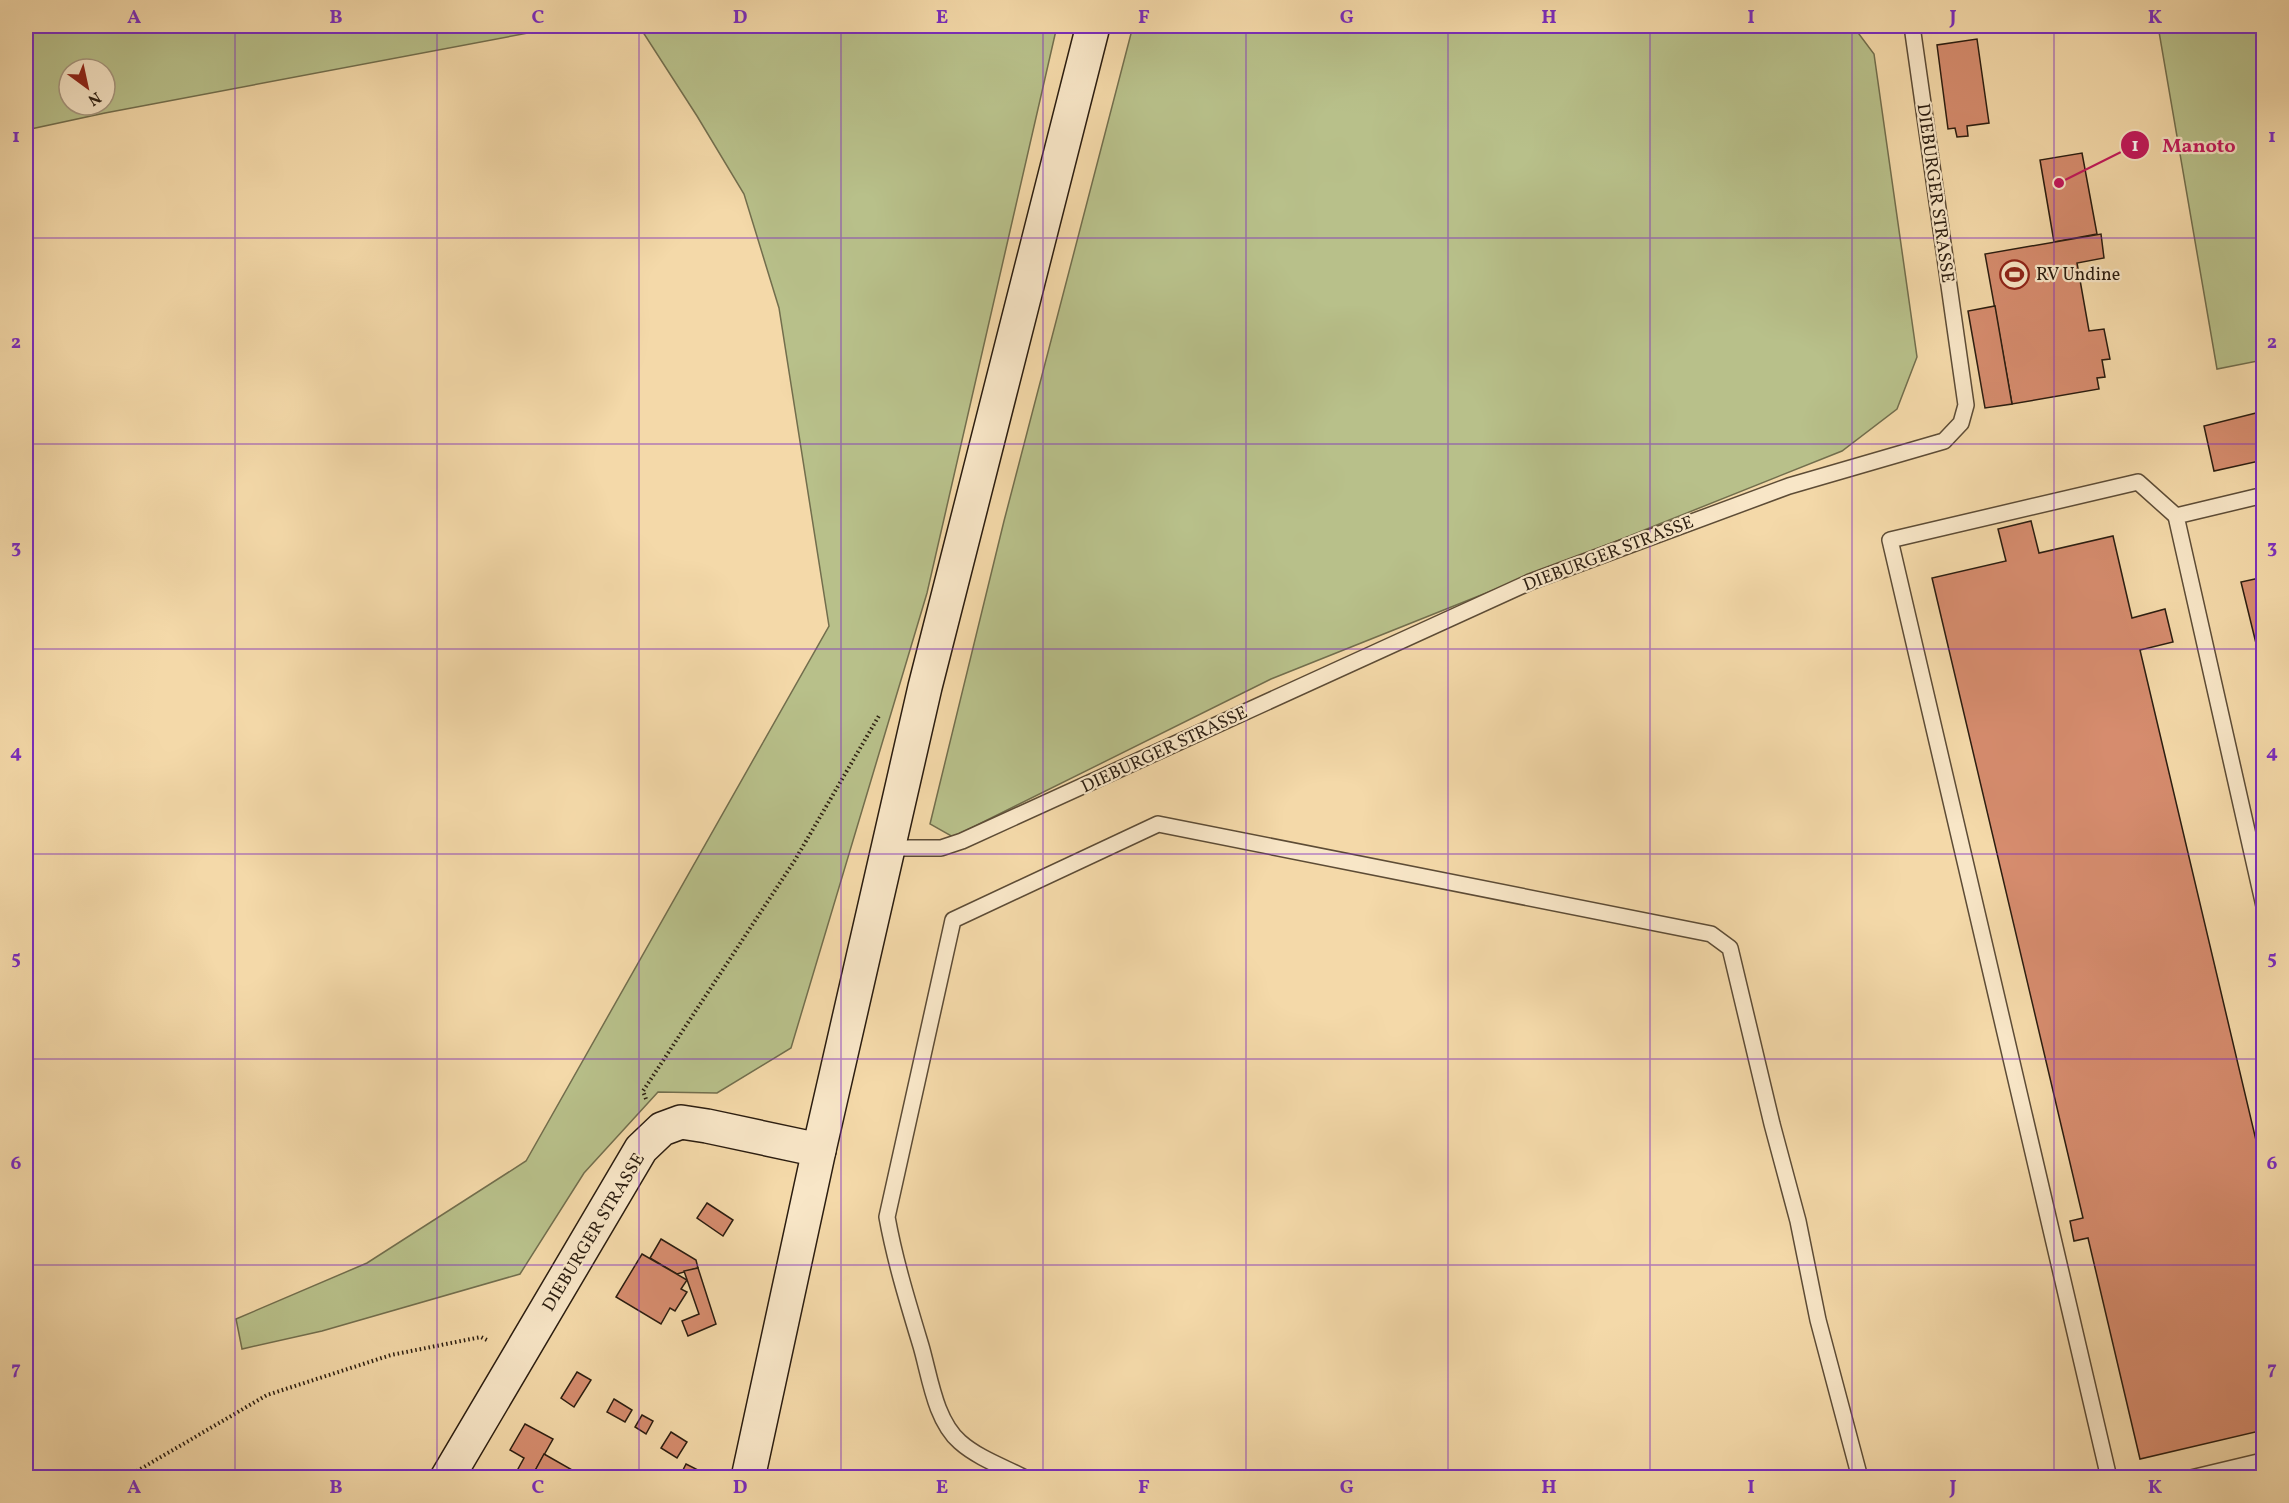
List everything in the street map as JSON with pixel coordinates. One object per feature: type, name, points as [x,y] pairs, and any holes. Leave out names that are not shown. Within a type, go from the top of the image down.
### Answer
[{"type":"main road","points":[[748,1478],[819,1150],[928,675],[1093,26]]},
{"type":"main road","points":[[662,1129],[681,1122],[819,1150]]},
{"type":"main road","name":"DIEBURGER STRASSE","points":[[447,1478],[641,1149],[662,1129]]},
{"type":"lane","name":"DIEBURGER STRASSE","points":[[890,848],[941,848],[962,842],[1530,582],[1789,486],[1944,441],[1961,423],[1966,405],[1912,26]]},
{"type":"lane","points":[[2109,1478],[1890,540],[2138,482],[2176,516],[2264,906]]},
{"type":"lane","points":[[2176,516],[2264,495]]},
{"type":"lane","points":[[1025,1478],[971,1450],[960,1442],[948,1428],[936,1401],[893,1251],[886,1217],[953,920],[1158,824],[1711,934],[1730,948],[1798,1221],[1818,1320],[1860,1478]]},
{"type":"lane","points":[[2191,1478],[2258,1462],[2264,1470]]},
{"type":"path","points":[[662,1129],[643,1091],[795,860],[883,710]]},
{"type":"path","points":[[125,1478],[267,1395],[391,1356],[481,1337],[520,1357]]},
{"type":"green space","points":[[26,26],[565,26],[117,111],[117,57],[57,57],[57,117],[86,117],[26,130]]},
{"type":"green space","points":[[639,26],[1057,26],[927,593],[791,1048],[717,1093],[658,1092],[584,1173],[520,1274],[322,1331],[242,1349],[236,1319],[367,1263],[526,1161],[829,626],[779,308],[744,194]]},
{"type":"green space","points":[[1133,26],[1853,26],[1874,54],[1917,357],[1897,409],[1842,451],[1271,679],[953,837],[930,824],[1004,521]]},
{"type":"green space","points":[[2158,26],[2263,26],[2263,360],[2217,369]]},
{"type":"building","points":[[1977,39],[1989,123],[1967,126],[1968,136],[1957,137],[1955,128],[1948,129],[1937,45]]},
{"type":"building","points":[[2082,153],[2097,234],[2054,242],[2040,160]]},
{"type":"building","points":[[2101,234],[2104,258],[2077,263],[2089,331],[2104,329],[2110,359],[2102,360],[2105,377],[2097,378],[2099,389],[2012,404],[1985,254]]},
{"type":"building","points":[[1995,306],[2012,404],[1985,408],[1968,311]]},
{"type":"building","points":[[2264,411],[2264,460],[2214,471],[2204,426]]},
{"type":"building","points":[[2031,521],[2039,553],[2113,536],[2132,618],[2165,609],[2173,642],[2140,650],[2264,1174],[2264,1430],[2140,1459],[2088,1238],[2074,1241],[2070,1221],[2083,1218],[1932,578],[2006,561],[1998,529]]},
{"type":"building","points":[[2264,577],[2264,676],[2241,582]]},
{"type":"building","points":[[707,1203],[733,1220],[723,1236],[697,1218]]},
{"type":"building","points":[[661,1239],[696,1260],[698,1268],[677,1274],[650,1258]]},
{"type":"building","points":[[642,1254],[687,1280],[681,1289],[687,1292],[675,1311],[670,1308],[661,1324],[616,1297]]},
{"type":"building","points":[[698,1268],[716,1324],[688,1336],[682,1321],[699,1314],[684,1271]]},
{"type":"building","points":[[577,1372],[591,1380],[574,1407],[561,1398]]},
{"type":"building","points":[[614,1399],[632,1410],[625,1422],[607,1412]]},
{"type":"building","points":[[642,1415],[653,1421],[646,1434],[635,1427]]},
{"type":"building","points":[[525,1424],[553,1439],[531,1478],[513,1478],[524,1458],[510,1450]]},
{"type":"building","points":[[671,1432],[687,1442],[677,1458],[661,1448]]},
{"type":"building","points":[[544,1454],[574,1471],[571,1478],[531,1478]]},
{"type":"building","points":[[686,1464],[698,1470],[694,1478],[679,1478]]},
{"type":"place","name":"Manoto","points":[[2059,183]]},
{"type":"place","name":"RV Undine","points":[[2015,274]]}]
